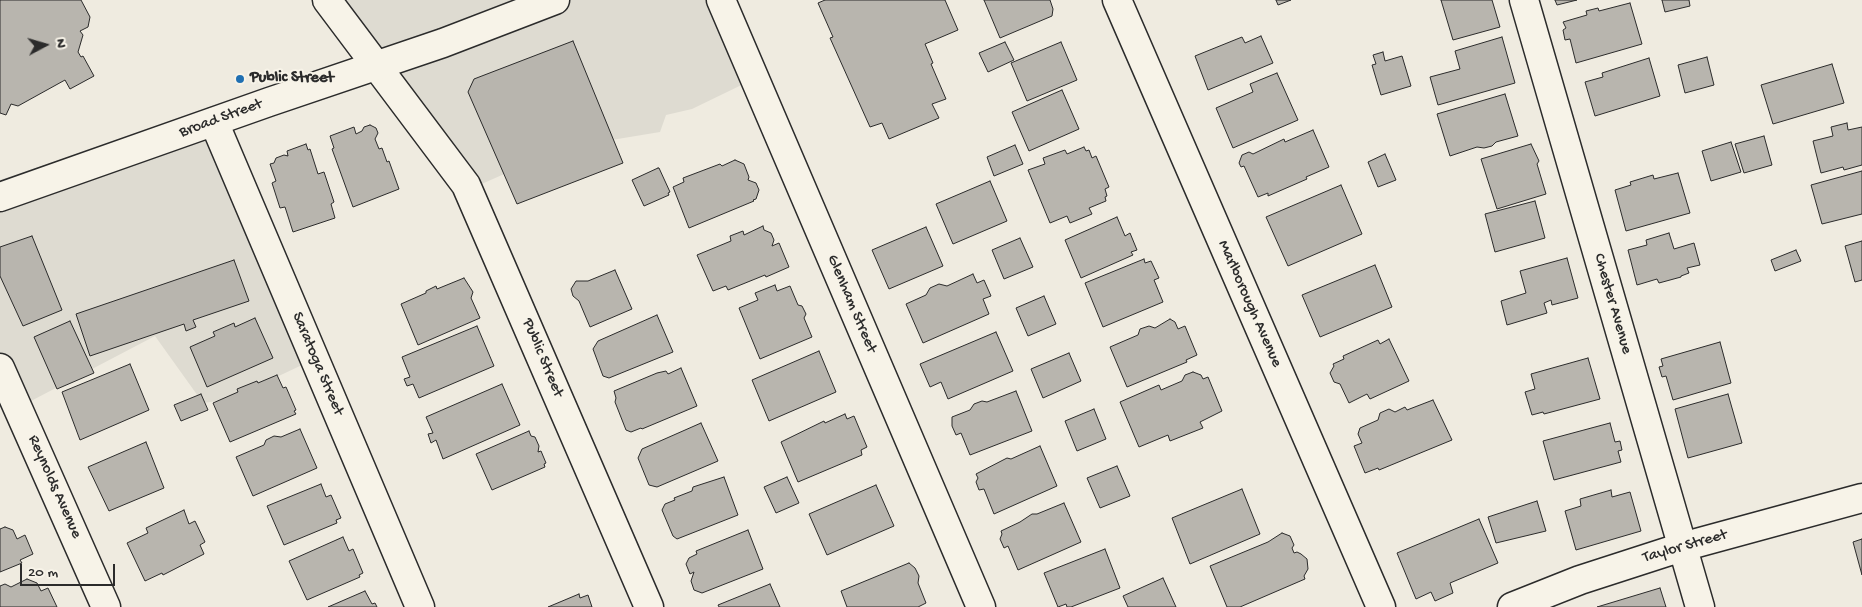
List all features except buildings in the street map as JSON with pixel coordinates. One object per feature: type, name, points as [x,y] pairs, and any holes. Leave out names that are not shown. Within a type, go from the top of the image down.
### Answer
[{"type":"street","name":"Public Street","points":[[327,0],[448,159],[474,200],[649,607]]},
{"type":"street","name":"Broad Street","points":[[0,197],[443,43],[555,0]]},
{"type":"street","name":"Glenham Street","points":[[721,0],[981,607]]},
{"type":"street","name":"Marlborough Avenue","points":[[1117,0],[1381,607]]},
{"type":"street","name":"Chester Avenue","points":[[1524,0],[1700,607]]},
{"type":"street","name":"Saratoga Street","points":[[214,122],[420,607]]},
{"type":"street","name":"Reynolds Avenue","points":[[0,368],[106,607]]},
{"type":"street","name":"Taylor Street","points":[[1512,607],[1580,580],[1682,547],[1862,498]]},
{"type":"shaded area","points":[[318,0],[726,0],[758,77],[692,109],[666,115],[660,132],[563,148],[459,194]]},
{"type":"shaded area","points":[[203,115],[306,360],[302,365],[247,391],[239,398],[203,403],[155,336],[10,412],[0,401],[0,180],[184,118]]},
{"type":"place","name":"Public Street","points":[[240,79]]}]
